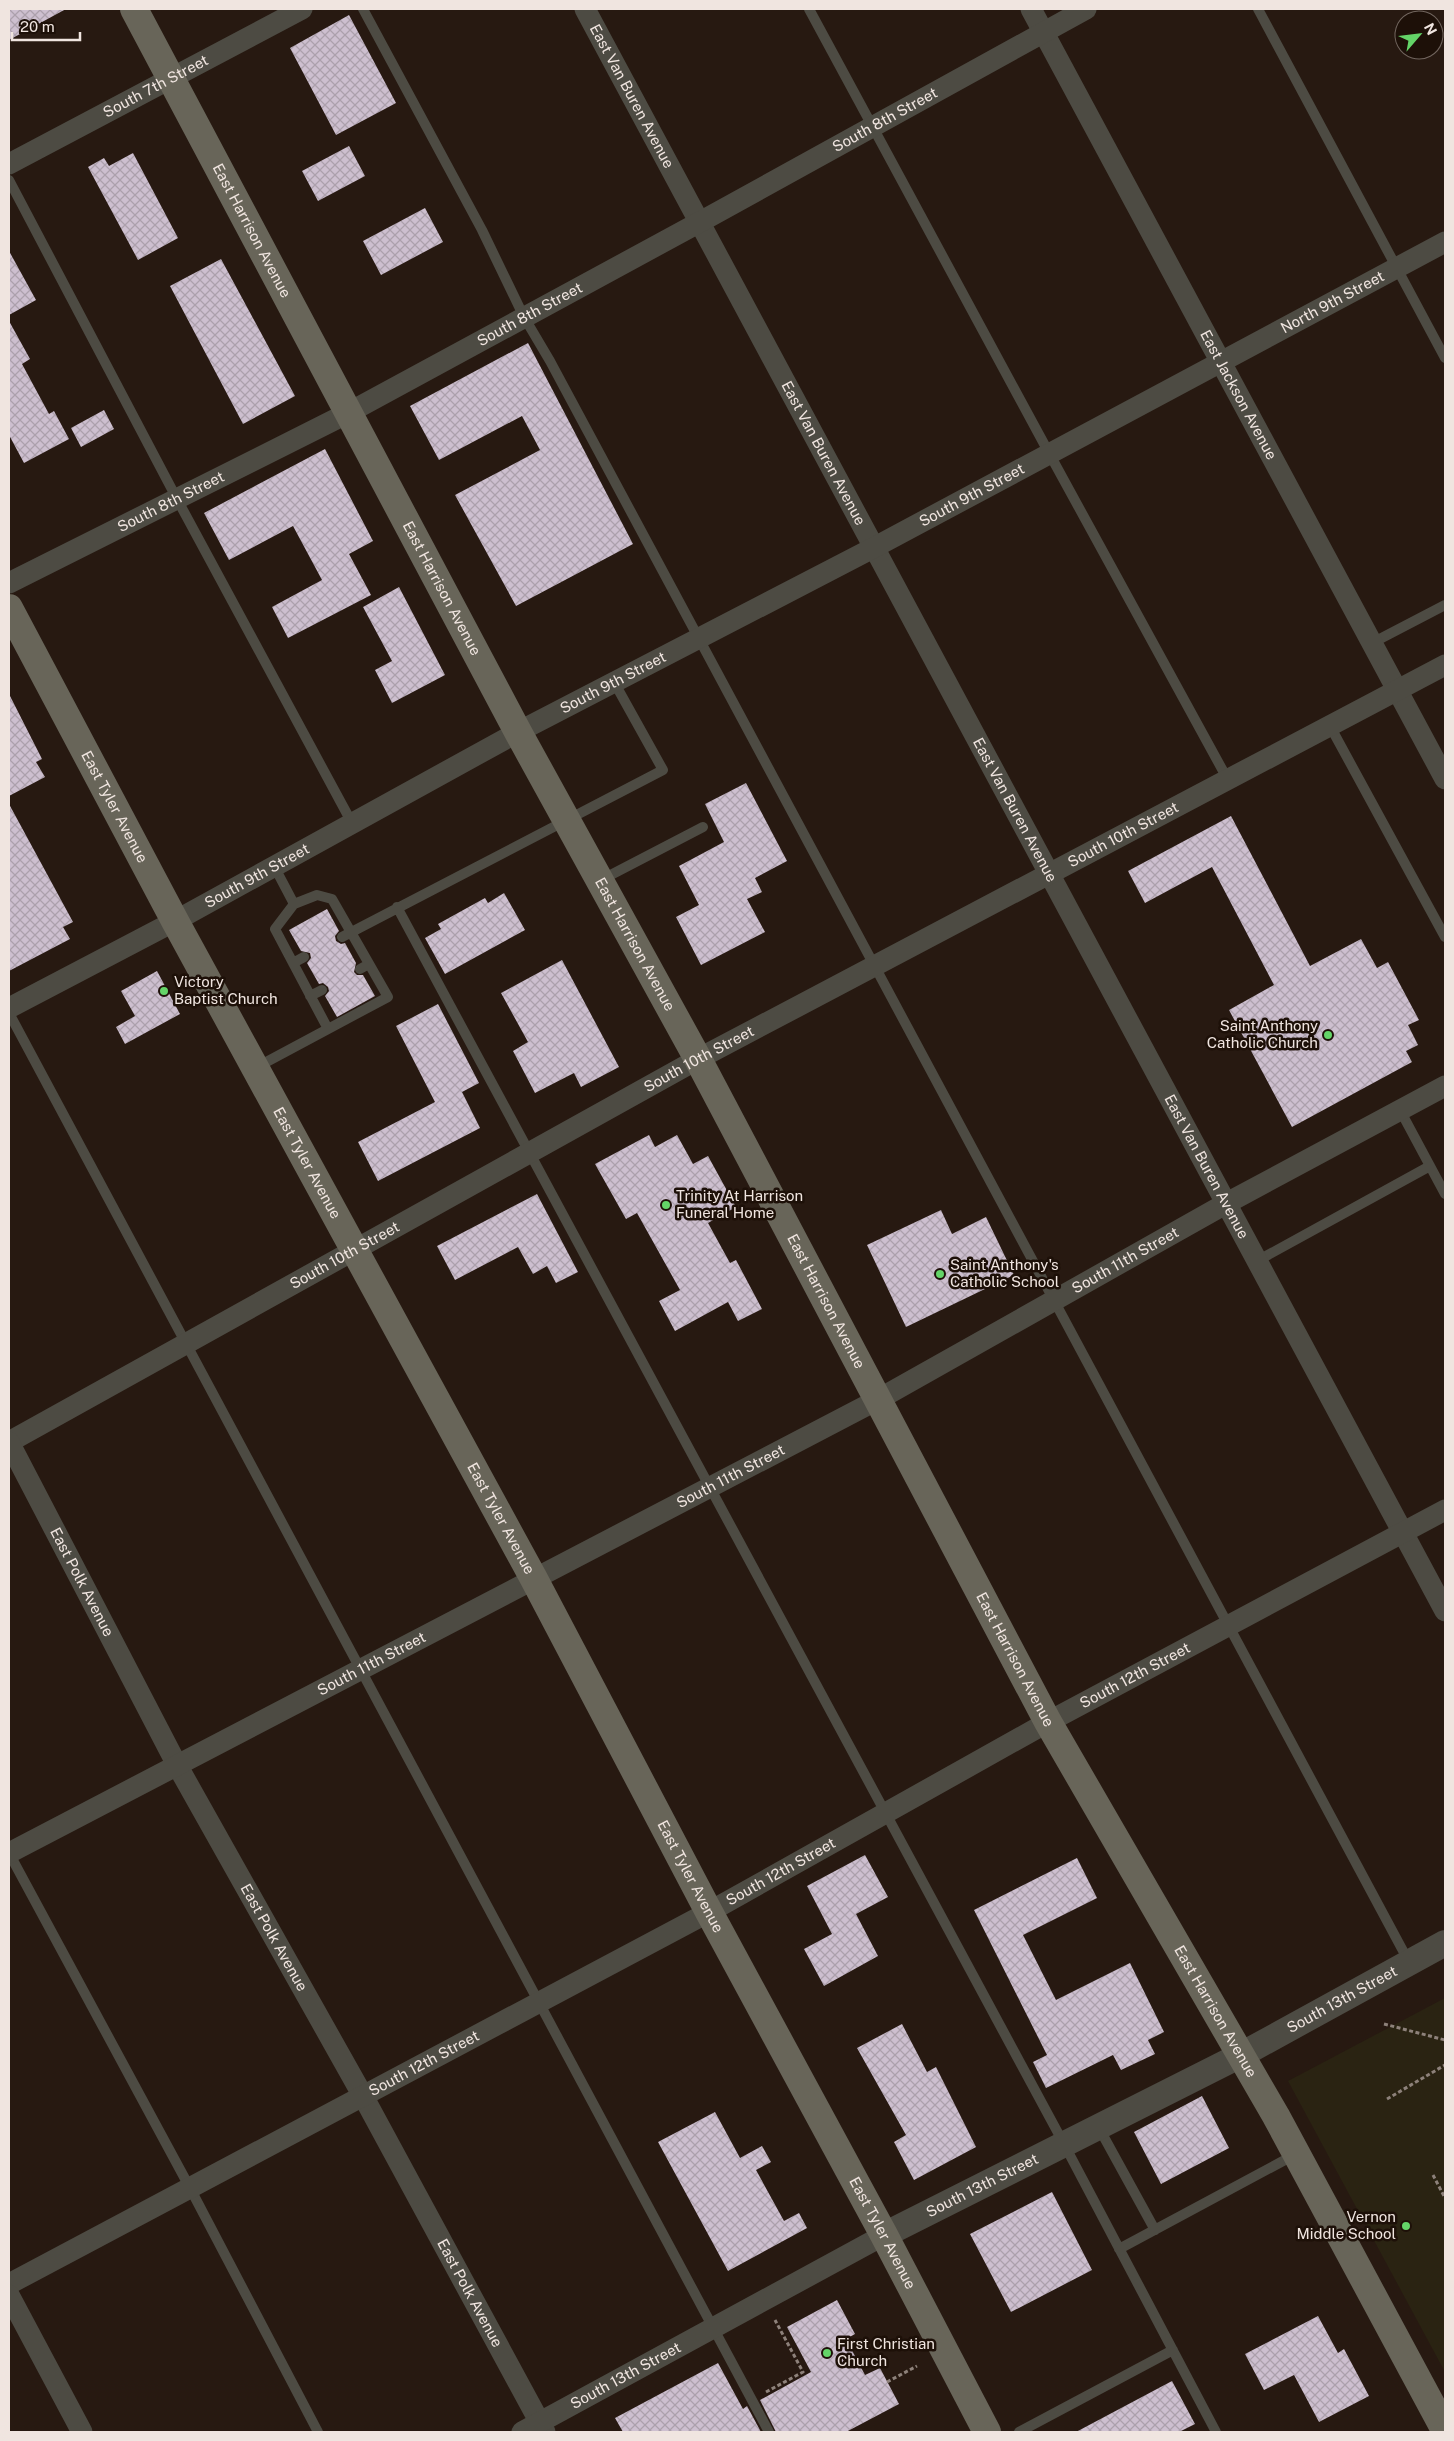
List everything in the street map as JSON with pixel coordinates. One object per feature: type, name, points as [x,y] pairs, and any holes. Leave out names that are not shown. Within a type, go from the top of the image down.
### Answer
[{"type":"main road","name":"East Harrison Avenue","points":[[134,9],[518,732],[698,1059],[1048,1722],[1296,2153],[1445,2430]]},
{"type":"main road","name":"East Tyler Avenue","points":[[9,608],[175,921],[534,1579],[709,1912],[884,2235],[987,2432]]},
{"type":"street","name":"South 7th Street","points":[[9,164],[302,9]]},
{"type":"street","name":"East Van Buren Avenue","points":[[585,9],[1445,1611]]},
{"type":"street","name":"East Jackson Avenue","points":[[1031,9],[1445,779]]},
{"type":"street","name":"South 8th Street","points":[[9,583],[348,412],[700,222],[1086,9]]},
{"type":"street","name":"North 9th Street","points":[[1220,361],[1445,242]]},
{"type":"street","name":"South 9th Street","points":[[9,1008],[175,921],[518,732],[875,547],[1220,361]]},
{"type":"street","name":"South 10th Street","points":[[9,1442],[353,1249],[698,1059],[1445,665]]},
{"type":"street","name":"South 11th Street","points":[[9,1853],[879,1399],[1227,1204],[1445,1086]]},
{"type":"street","name":"East Polk Avenue","points":[[9,1442],[177,1765],[363,2096],[535,2429]]},
{"type":"street","name":"South 12th Street","points":[[9,2284],[709,1912],[1048,1722],[1445,1510]]},
{"type":"street","name":"South 13th Street","points":[[535,2429],[713,2328],[884,2235],[1241,2055],[1445,1943]]},
{"type":"street","points":[[9,2295],[82,2432]]},
{"type":"lane","points":[[363,9],[482,230],[524,317],[550,361],[1227,1626],[1409,1962]]},
{"type":"lane","points":[[809,9],[1049,454],[1228,780]]},
{"type":"lane","points":[[1258,9],[1445,358]]},
{"type":"lane","points":[[9,180],[177,499],[352,823]]},
{"type":"lane","points":[[1372,643],[1445,605]]},
{"type":"lane","points":[[347,934],[663,770],[614,682]]},
{"type":"lane","points":[[1330,726],[1445,937]]},
{"type":"lane","points":[[600,881],[703,826]]},
{"type":"lane","points":[[274,866],[294,904]]},
{"type":"lane","points":[[255,1068],[388,997],[364,967],[332,899],[317,895],[294,904],[275,929],[328,1029]]},
{"type":"lane","points":[[397,907],[884,1814],[1064,2144],[1216,2432]]},
{"type":"lane","points":[[293,963],[304,957]]},
{"type":"lane","points":[[310,996],[322,990]]},
{"type":"lane","points":[[9,1013],[769,2432]]},
{"type":"lane","points":[[1400,1110],[1445,1194]]},
{"type":"lane","points":[[1257,1261],[1430,1166]]},
{"type":"lane","points":[[9,1853],[190,2188],[318,2432]]},
{"type":"lane","points":[[1099,2127],[1155,2230]]},
{"type":"lane","points":[[1119,2249],[1296,2153]]},
{"type":"lane","points":[[1019,2432],[1173,2350]]},
{"type":"path","points":[[1384,2024],[1445,2040]]},
{"type":"path","points":[[1387,2099],[1445,2065]]},
{"type":"path","points":[[1433,2175],[1445,2198]]},
{"type":"path","points":[[752,2400],[804,2374],[775,2320]]},
{"type":"path","points":[[887,2382],[917,2366]]},
{"type":"shaded area","name":"Vernon Middle School","points":[[1445,1998],[1445,2372],[1288,2081]]},
{"type":"building","points":[[9,9],[66,9],[9,40]]},
{"type":"building","points":[[349,15],[396,103],[336,135],[290,48]]},
{"type":"building","points":[[349,146],[365,176],[318,201],[302,171]]},
{"type":"building","points":[[133,153],[178,238],[138,260],[88,167],[104,158],[109,166]]},
{"type":"building","points":[[425,208],[443,242],[381,275],[363,241]]},
{"type":"building","points":[[9,251],[36,300],[9,315]]},
{"type":"building","points":[[221,259],[295,396],[243,424],[170,286]]},
{"type":"building","points":[[9,321],[30,359],[22,364],[49,414],[54,411],[69,439],[24,463],[9,435]]},
{"type":"building","points":[[528,343],[633,544],[516,606],[455,495],[540,450],[522,416],[439,460],[410,406]]},
{"type":"building","points":[[104,410],[114,429],[81,447],[71,428]]},
{"type":"building","points":[[325,449],[373,541],[349,554],[371,595],[288,638],[272,607],[322,580],[293,526],[229,560],[204,513]]},
{"type":"building","points":[[399,587],[445,675],[392,703],[375,670],[392,661],[363,607]]},
{"type":"building","points":[[9,694],[42,759],[36,762],[45,777],[9,796]]},
{"type":"building","points":[[746,783],[787,861],[755,878],[762,892],[747,899],[765,932],[701,965],[676,917],[699,905],[679,866],[724,842],[705,804]]},
{"type":"building","points":[[9,804],[73,922],[63,927],[70,939],[9,971]]},
{"type":"building","name":"Saint Anthony Catholic Church","points":[[1231,816],[1310,966],[1361,939],[1377,968],[1388,962],[1419,1020],[1408,1025],[1418,1045],[1406,1051],[1412,1062],[1292,1127],[1229,1010],[1274,985],[1212,867],[1145,903],[1128,871]]},
{"type":"building","points":[[504,893],[525,930],[445,974],[425,938],[441,929],[438,924],[485,898],[488,903]]},
{"type":"building","points":[[327,909],[339,931],[335,936],[336,941],[341,944],[345,943],[356,963],[354,972],[357,975],[363,975],[375,996],[337,1017],[325,996],[329,991],[328,987],[323,983],[319,984],[307,963],[311,958],[310,953],[301,951],[289,930]]},
{"type":"building","points":[[562,960],[619,1067],[581,1087],[574,1073],[535,1093],[513,1051],[528,1042],[501,993]]},
{"type":"building","points":[[157,971],[180,1014],[125,1044],[116,1027],[135,1016],[121,991]]},
{"type":"building","points":[[438,1004],[479,1083],[462,1092],[480,1128],[378,1181],[358,1142],[435,1102],[396,1026]]},
{"type":"building","points":[[649,1135],[655,1147],[677,1135],[693,1164],[708,1156],[736,1207],[708,1223],[730,1263],[736,1260],[762,1309],[738,1321],[728,1302],[675,1331],[659,1301],[680,1290],[637,1213],[626,1219],[595,1164]]},
{"type":"building","points":[[537,1194],[578,1272],[556,1283],[547,1266],[533,1274],[518,1247],[455,1280],[437,1246]]},
{"type":"building","points":[[941,1210],[952,1234],[986,1217],[1014,1275],[906,1327],[867,1245]]},
{"type":"building","points":[[865,1855],[888,1897],[856,1914],[878,1956],[824,1986],[804,1949],[832,1934],[807,1886]]},
{"type":"building","points":[[1077,1858],[1097,1898],[1023,1935],[1056,2000],[1130,1963],[1164,2032],[1148,2040],[1155,2054],[1121,2070],[1113,2055],[1046,2088],[1033,2062],[1047,2055],[974,1910]]},
{"type":"building","points":[[902,2024],[927,2072],[936,2067],[976,2147],[914,2180],[894,2142],[906,2135],[857,2048]]},
{"type":"building","points":[[1202,2096],[1229,2148],[1161,2184],[1134,2132]]},
{"type":"building","points":[[715,2112],[740,2158],[762,2146],[771,2162],[756,2170],[784,2221],[799,2213],[807,2228],[728,2271],[658,2142]]},
{"type":"building","points":[[1052,2192],[1092,2270],[1011,2312],[970,2234]]},
{"type":"building","name":"First Christian Church","points":[[837,2300],[855,2334],[846,2339],[865,2375],[880,2368],[899,2404],[846,2432],[776,2432],[760,2400],[811,2372],[787,2327]]},
{"type":"building","points":[[1318,2316],[1338,2353],[1344,2349],[1369,2396],[1319,2422],[1294,2375],[1264,2390],[1245,2354]]},
{"type":"building","points":[[718,2363],[743,2409],[747,2406],[761,2432],[623,2432],[615,2418]]},
{"type":"building","points":[[1172,2381],[1195,2424],[1179,2432],[1076,2432]]},
{"type":"place","name":"Victory Baptist Church","points":[[164,991]]},
{"type":"place","name":"Saint Anthony Catholic Church","points":[[1328,1035]]},
{"type":"place","name":"Trinity At Harrison Funeral Home","points":[[666,1205]]},
{"type":"place","name":"Saint Anthony's Catholic School","points":[[940,1274]]},
{"type":"place","name":"Vernon Middle School","points":[[1406,2226]]},
{"type":"place","name":"First Christian Church","points":[[827,2353]]}]
